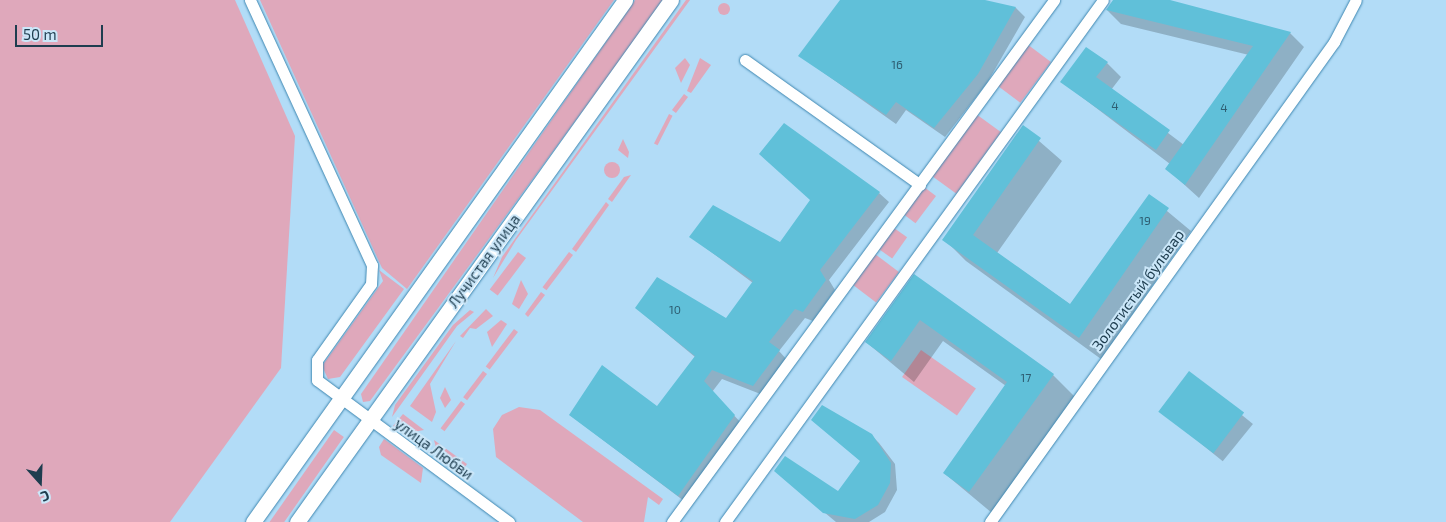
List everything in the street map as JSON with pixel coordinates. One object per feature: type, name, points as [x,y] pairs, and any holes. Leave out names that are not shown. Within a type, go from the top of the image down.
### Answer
[{"type":"main road","points":[[253,522],[625,0]]},
{"type":"main road","name":"Лучистая улица","points":[[297,522],[671,0]]},
{"type":"street","name":"улица Любви","points":[[250,0],[372,265],[371,284],[315,367],[317,380],[340,400],[510,522]]},
{"type":"street","points":[[672,522],[1054,0]]},
{"type":"street","points":[[725,522],[1103,0]]},
{"type":"street","name":"Золотистый бульвар","points":[[990,522],[1310,76],[1354,4]]},
{"type":"street","points":[[745,60],[920,185]]},
{"type":"shaded area","points":[[0,0],[235,0],[295,136],[281,368],[170,522],[0,522]]},
{"type":"shaded area","points":[[260,0],[614,0],[407,289],[382,268]]},
{"type":"shaded area","points":[[635,0],[664,0],[370,401],[363,402],[361,394]]},
{"type":"shaded area","points":[[686,0],[690,0],[516,240],[493,278],[502,257]]},
{"type":"shaded area","points":[[722,3],[726,3],[730,9],[726,15],[722,15],[718,11],[718,7]]},
{"type":"shaded area","points":[[1027,44],[1051,62],[1020,103],[996,85]]},
{"type":"shaded area","points":[[685,58],[690,65],[681,83],[675,68]]},
{"type":"shaded area","points":[[700,58],[711,65],[691,93],[687,91]]},
{"type":"shaded area","points":[[684,94],[688,97],[676,113],[672,110]]},
{"type":"shaded area","points":[[669,114],[673,116],[658,145],[654,143]]},
{"type":"shaded area","points":[[976,114],[1001,132],[956,194],[931,175]]},
{"type":"shaded area","points":[[623,139],[629,152],[628,158],[618,150]]},
{"type":"shaded area","points":[[609,162],[615,162],[620,167],[618,176],[609,178],[604,173],[604,167]]},
{"type":"shaded area","points":[[631,175],[612,202],[608,199],[624,177]]},
{"type":"shaded area","points":[[924,187],[936,196],[916,223],[904,214]]},
{"type":"shaded area","points":[[606,202],[609,205],[576,252],[572,249]]},
{"type":"shaded area","points":[[894,228],[907,237],[892,258],[879,249]]},
{"type":"shaded area","points":[[518,252],[526,258],[498,296],[490,290]]},
{"type":"shaded area","points":[[569,252],[573,255],[547,290],[543,287]]},
{"type":"shaded area","points":[[875,254],[899,272],[876,302],[852,284]]},
{"type":"shaded area","points":[[379,270],[404,289],[340,377],[328,379],[322,366],[383,281]]},
{"type":"shaded area","points":[[521,280],[528,294],[519,309],[512,304]]},
{"type":"shaded area","points":[[541,292],[545,295],[528,317],[525,314]]},
{"type":"shaded area","points":[[486,309],[493,316],[476,329],[470,328],[463,338],[460,336]]},
{"type":"shaded area","points":[[470,310],[474,312],[457,326],[392,417],[395,405],[453,325]]},
{"type":"shaded area","points":[[501,320],[507,324],[492,347],[487,332]]},
{"type":"shaded area","points":[[514,329],[518,332],[490,370],[486,367]]},
{"type":"shaded area","points":[[456,341],[430,384],[436,412],[432,422],[410,406]]},
{"type":"shaded area","points":[[921,350],[976,388],[957,415],[902,377]]},
{"type":"shaded area","points":[[483,371],[487,374],[467,400],[463,397]]},
{"type":"shaded area","points":[[445,387],[451,400],[445,408],[440,398]]},
{"type":"shaded area","points":[[461,401],[465,404],[445,431],[441,428]]},
{"type":"shaded area","points":[[519,407],[540,410],[663,499],[659,505],[648,497],[644,522],[583,522],[496,457],[493,429],[502,415]]},
{"type":"shaded area","points":[[403,414],[424,430],[408,433],[393,426]]},
{"type":"shaded area","points":[[334,430],[344,437],[284,522],[270,522]]},
{"type":"shaded area","points":[[384,439],[423,468],[421,483],[381,455],[379,447]]},
{"type":"shaded area","points":[[434,440],[467,464],[460,474],[439,459]]},
{"type":"building","points":[[840,0],[985,0],[1016,7],[978,74],[934,128],[896,102],[886,115],[798,56]]},
{"type":"building","points":[[1113,0],[1170,0],[1291,32],[1185,185],[1165,169],[1253,46],[1106,10]]},
{"type":"building","points":[[1086,47],[1108,62],[1096,77],[1170,130],[1156,150],[1060,82]]},
{"type":"building","points":[[784,123],[880,192],[820,270],[826,280],[803,312],[795,309],[769,342],[780,350],[753,386],[712,370],[704,381],[735,415],[678,496],[569,415],[602,365],[657,406],[695,356],[635,308],[657,277],[726,318],[753,281],[689,237],[713,205],[780,242],[810,200],[759,154]]},
{"type":"building","points":[[1023,125],[1041,138],[973,235],[1070,304],[1149,194],[1169,208],[1079,338],[942,240]]},
{"type":"building","points":[[914,274],[1054,374],[969,492],[943,473],[1007,382],[920,320],[891,361],[865,342]]},
{"type":"building","points":[[1189,371],[1244,413],[1213,453],[1158,412]]},
{"type":"building","points":[[822,405],[872,434],[891,463],[890,483],[878,505],[855,519],[823,513],[774,471],[785,456],[838,491],[860,461],[811,420]]}]
